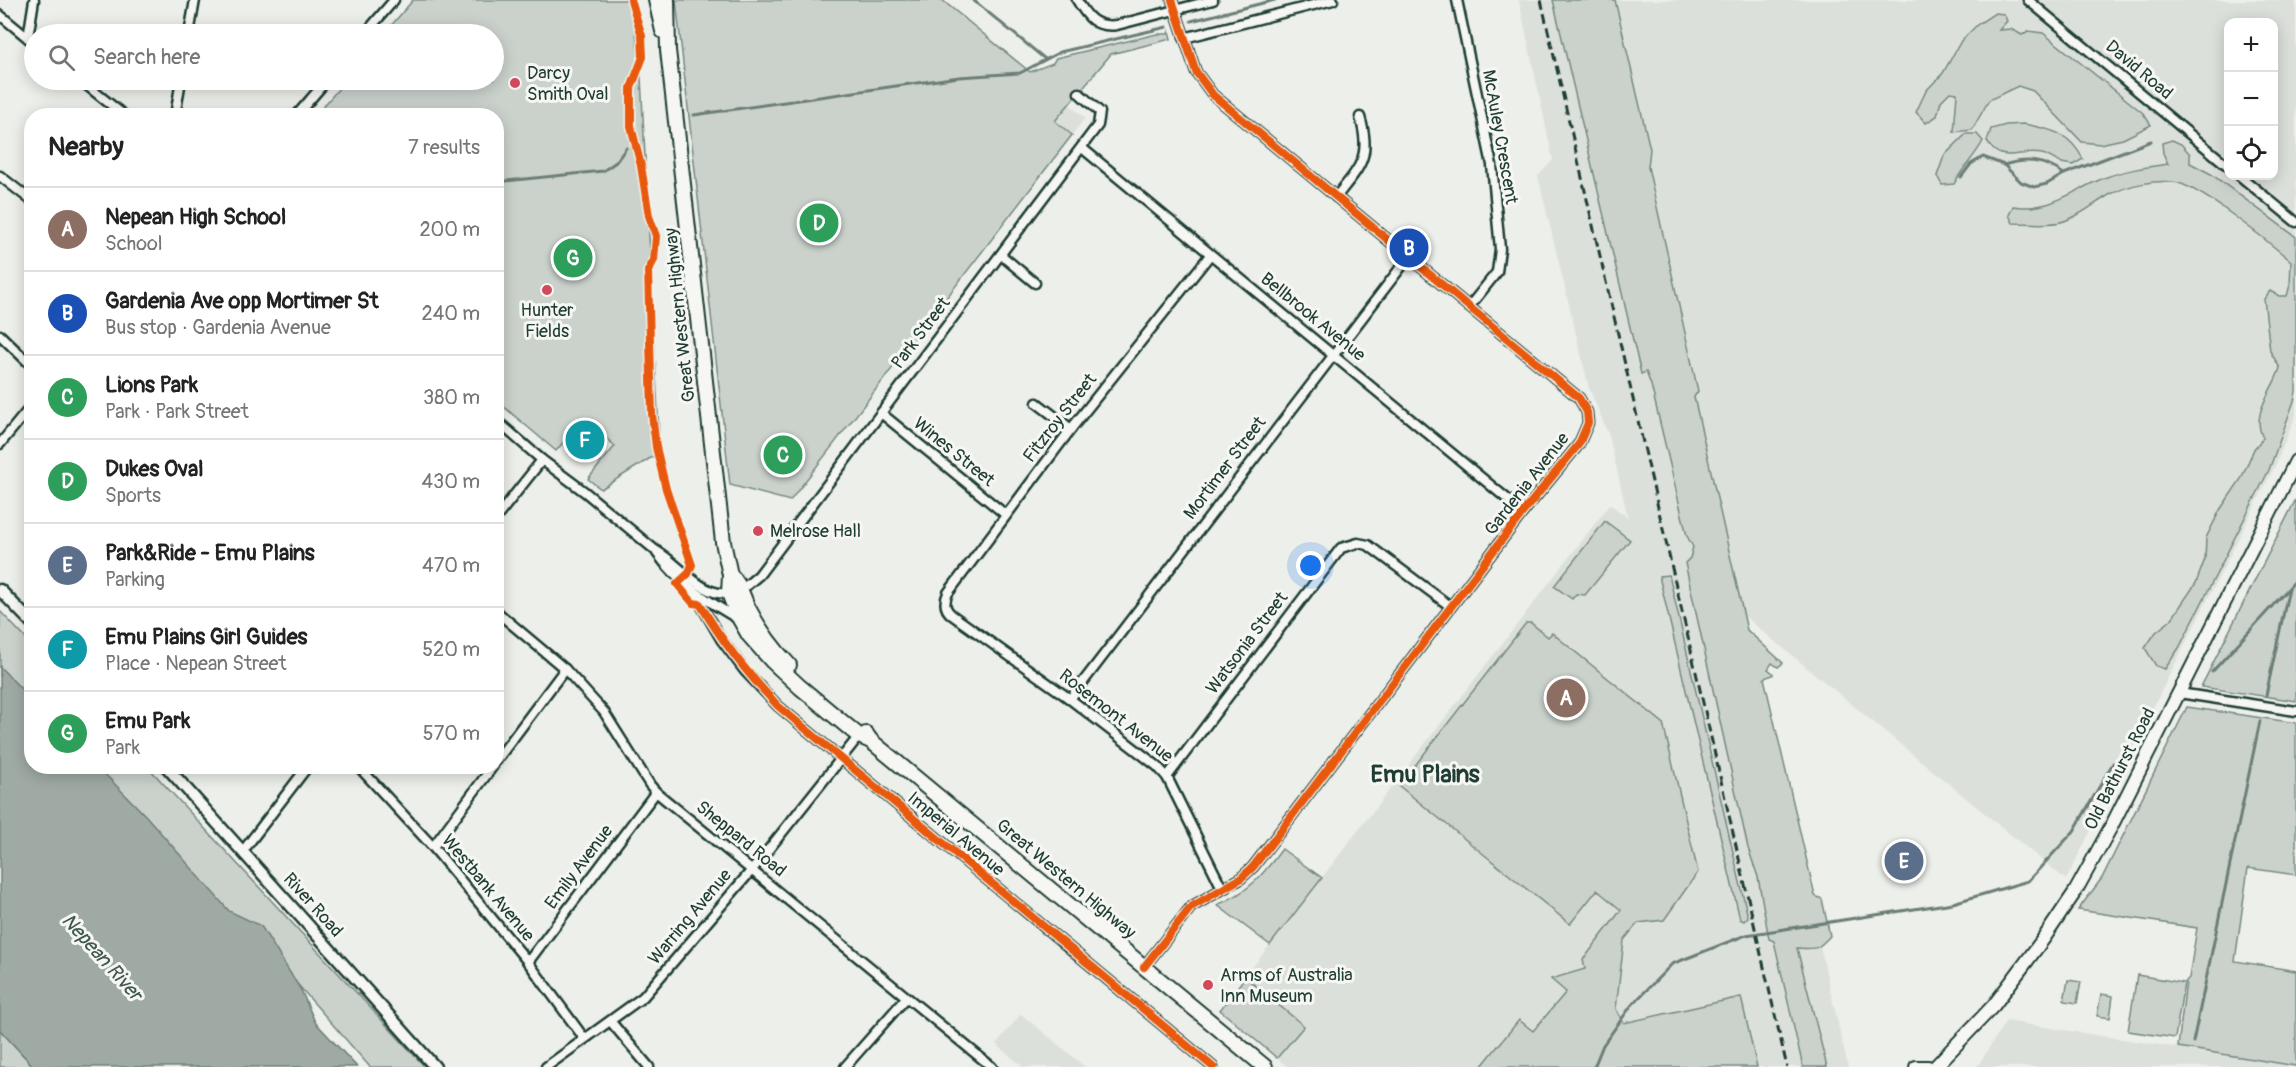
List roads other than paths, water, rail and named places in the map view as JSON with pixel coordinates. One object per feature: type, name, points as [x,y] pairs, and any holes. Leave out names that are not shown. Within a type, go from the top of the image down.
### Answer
[{"type":"highway","name":"Great Western Highway","points":[[656,0],[668,50]]},
{"type":"highway","name":"Great Western Highway","points":[[667,0],[668,50],[723,542],[741,621],[759,648],[772,661],[1265,1067]]},
{"type":"highway","name":"Great Western Highway","points":[[735,592],[773,648],[801,677],[863,730],[865,738]]},
{"type":"main road","name":"Old Bathurst Road","points":[[1935,1067],[1994,1005],[2063,911],[2108,833],[2296,461]]},
{"type":"main road","points":[[1916,1067],[1928,1067]]},
{"type":"street","points":[[32,24],[34,0]]},
{"type":"street","points":[[191,24],[195,0]]},
{"type":"street","points":[[374,24],[394,0]]},
{"type":"street","points":[[1077,0],[1091,20],[1106,26],[1116,25],[1174,4],[1213,0]]},
{"type":"street","points":[[1184,38],[1333,0]]},
{"type":"street","name":"McAuley Crescent","points":[[1457,0],[1492,165],[1500,249],[1497,272],[1469,307]]},
{"type":"street","name":"David Road","points":[[2028,0],[2224,162]]},
{"type":"street","name":"Gardenia Avenue","points":[[1143,967],[1185,913],[1197,902],[1240,879],[1253,867],[1450,606],[1579,444],[1587,429],[1587,412],[1579,398],[1213,95],[1196,72],[1174,4]]},
{"type":"street","points":[[0,15],[24,35]]},
{"type":"street","points":[[93,90],[116,108]]},
{"type":"street","points":[[176,108],[179,90]]},
{"type":"street","points":[[303,108],[318,90]]},
{"type":"street","name":"Park Street","points":[[735,592],[759,575],[1098,125],[1100,115],[1095,106],[1079,93]]},
{"type":"street","points":[[1336,197],[1360,167],[1364,157],[1364,132],[1360,117]]},
{"type":"street","name":"Bellbrook Avenue","points":[[1082,148],[1523,512]]},
{"type":"street","points":[[0,176],[24,195]]},
{"type":"street","points":[[2245,180],[2296,222]]},
{"type":"street","points":[[1001,255],[1035,284]]},
{"type":"street","name":"Fitzroy Street","points":[[946,606],[948,593],[1005,515],[1210,255]]},
{"type":"street","name":"Mortimer Street","points":[[1070,699],[1408,258]]},
{"type":"street","points":[[0,335],[24,358]]},
{"type":"street","points":[[1037,403],[1071,429]]},
{"type":"street","name":"Wines Street","points":[[881,413],[1005,515]]},
{"type":"street","points":[[0,444],[24,415]]},
{"type":"street","points":[[504,427],[542,460],[655,550],[668,557],[708,591],[735,592]]},
{"type":"street","points":[[504,508],[542,460]]},
{"type":"street","name":"Watsonia Street","points":[[1167,777],[1341,548],[1358,543],[1368,545],[1450,606]]},
{"type":"street","points":[[655,550],[691,588],[714,606],[741,621]]},
{"type":"street","name":"Imperial Avenue","points":[[691,588],[721,639],[745,671],[778,706],[1213,1067]]},
{"type":"street","points":[[0,590],[24,615]]},
{"type":"street","name":"Rosemont Avenue","points":[[946,606],[952,615],[1070,699],[1157,766],[1167,777],[1222,888]]},
{"type":"street","name":"Sheppard Road","points":[[504,618],[565,669],[604,712],[656,792],[753,869],[992,1067]]},
{"type":"street","points":[[504,750],[565,669]]},
{"type":"street","points":[[2179,693],[2296,711]]},
{"type":"street","name":"Warring Avenue","points":[[546,1067],[643,997],[753,869],[841,758],[865,738]]},
{"type":"street","name":"River Road","points":[[173,774],[435,1067]]},
{"type":"street","points":[[243,851],[302,774]]},
{"type":"street","name":"Westbank Avenue","points":[[365,774],[433,847],[528,962],[584,1038]]},
{"type":"street","points":[[433,847],[487,774]]},
{"type":"street","name":"Emily Avenue","points":[[528,962],[656,792]]},
{"type":"street","points":[[845,1067],[906,998]]},
{"type":"street","points":[[611,1022],[649,1067]]},
{"type":"water","name":"Nepean River","points":[[0,667],[24,692],[24,774],[105,774],[146,816],[229,911],[261,926],[301,990],[315,1022],[357,1067],[34,1067],[0,1030]]},
{"type":"waterway","points":[[973,0],[1045,59]]},
{"type":"waterway","points":[[1191,21],[1275,0]]},
{"type":"waterway","points":[[694,115],[959,77],[1020,73],[1060,52],[1167,27]]},
{"type":"waterway","points":[[1961,177],[1971,164],[1983,157],[2004,165],[2021,182],[2034,187],[2047,184],[2064,174],[2151,141]]},
{"type":"waterway","points":[[504,181],[603,171],[616,162],[626,148]]},
{"type":"waterway","points":[[2004,165],[2020,161],[2042,163],[2064,174]]},
{"type":"waterway","points":[[2212,672],[2296,580]]},
{"type":"waterway","points":[[2266,695],[2289,588]]},
{"type":"waterway","points":[[2193,1042],[2260,721]]},
{"type":"waterway","points":[[1594,1067],[1603,1045],[1631,1006],[1672,964],[1746,935],[1953,903],[2028,881],[2074,831],[2113,763]]},
{"type":"railway","points":[[1541,0],[1787,1067]]},
{"type":"place","name":"Darcy Smith Oval","points":[[515,83]]},
{"type":"place","name":"Dukes Oval","points":[[819,223]]},
{"type":"place","name":"Gardenia Ave opp Mortimer St","points":[[1409,248]]},
{"type":"place","name":"Emu Park","points":[[573,258]]},
{"type":"place","name":"Hunter Fields","points":[[547,290]]},
{"type":"place","name":"Emu Plains Girl Guides","points":[[585,440]]},
{"type":"place","name":"Lions Park","points":[[783,455]]},
{"type":"place","name":"Melrose Hall","points":[[758,531]]},
{"type":"place","name":"Nepean High School","points":[[1566,698]]},
{"type":"place","name":"Park&Ride - Emu Plains","points":[[1904,861]]},
{"type":"place","name":"Arms of Australia Inn Museum","points":[[1208,985]]},
{"type":"district","name":"Emu Plains","points":[[1425,774]]}]
